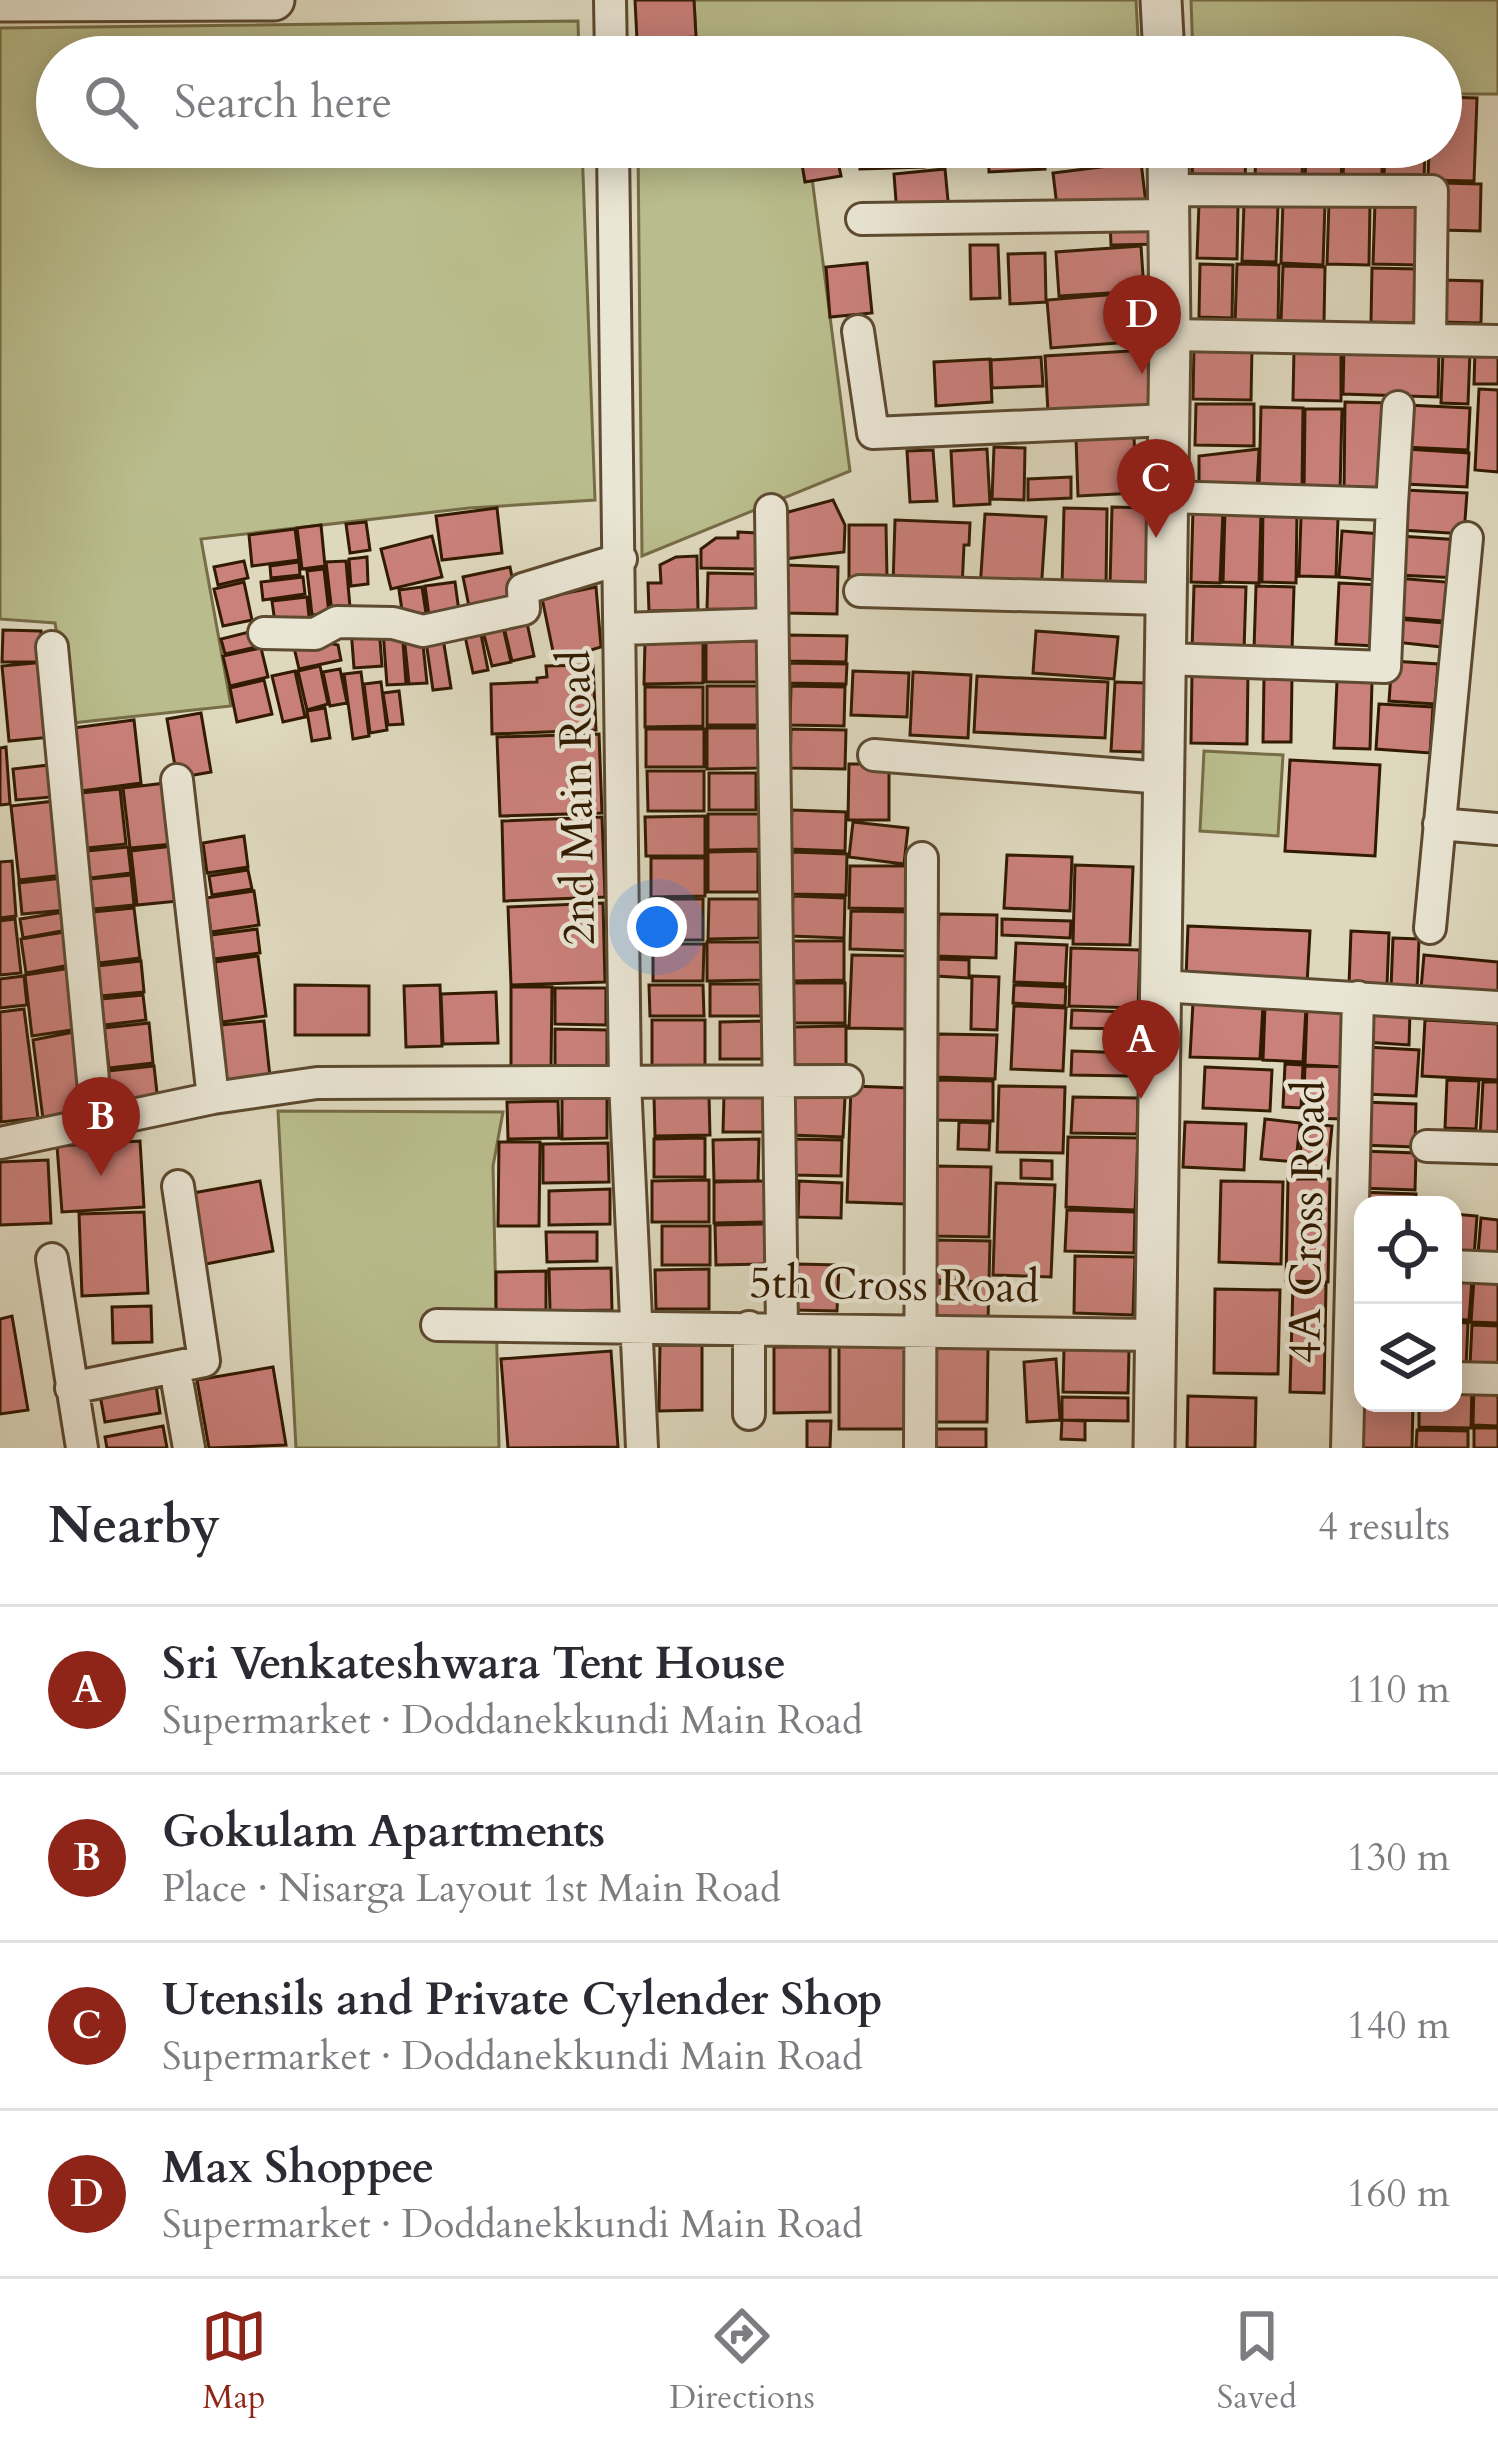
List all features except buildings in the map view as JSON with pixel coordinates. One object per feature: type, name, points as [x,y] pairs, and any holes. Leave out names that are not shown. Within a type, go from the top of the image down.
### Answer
[{"type":"street","points":[[0,1],[274,0]]},
{"type":"street","points":[[610,0],[611,36]]},
{"type":"street","points":[[1161,0],[1164,36]]},
{"type":"street","name":"2nd Main Road","points":[[613,168],[625,1082],[641,1448]]},
{"type":"street","points":[[1154,1448],[1168,168]]},
{"type":"street","points":[[862,219],[1432,191],[1430,339]]},
{"type":"street","points":[[858,331],[873,433],[1168,419]]},
{"type":"street","points":[[1170,335],[1498,341]]},
{"type":"street","points":[[1166,659],[1385,667],[1399,407]]},
{"type":"street","points":[[1168,497],[1392,504]]},
{"type":"street","points":[[771,510],[782,1328]]},
{"type":"street","points":[[1430,928],[1467,538]]},
{"type":"street","points":[[264,633],[315,634],[337,622],[393,623],[423,631],[524,609],[524,589],[621,559]]},
{"type":"street","points":[[860,591],[1165,599]]},
{"type":"street","points":[[621,629],[772,624]]},
{"type":"street","points":[[52,647],[97,1122]]},
{"type":"street","points":[[874,755],[1163,778]]},
{"type":"street","points":[[177,780],[213,1098]]},
{"type":"street","points":[[1439,824],[1498,829]]},
{"type":"street","points":[[920,1448],[922,858]]},
{"type":"street","points":[[1160,986],[1498,1007]]},
{"type":"street","name":"4A Cross Road","points":[[1347,1448],[1358,997]]},
{"type":"street","points":[[0,1143],[213,1098],[316,1083],[847,1081]]},
{"type":"street","points":[[1427,1146],[1498,1148]]},
{"type":"street","points":[[71,1388],[204,1360],[178,1186]]},
{"type":"street","points":[[52,1259],[82,1448]]},
{"type":"street","points":[[1462,1266],[1498,1268]]},
{"type":"street","name":"5th Cross Road","points":[[437,1325],[1154,1335]]},
{"type":"street","points":[[748,1327],[749,1414]]},
{"type":"street","points":[[1462,1378],[1498,1379]]},
{"type":"street","points":[[178,1386],[189,1448]]},
{"type":"green space","points":[[694,0],[1136,0],[1138,36],[696,36]]},
{"type":"green space","points":[[1191,0],[1498,0],[1498,94],[1462,94],[1462,36],[1192,36]]},
{"type":"green space","points":[[578,21],[578,36],[36,36],[36,168],[583,168],[595,500],[469,508],[201,539],[231,706],[72,723],[55,623],[0,619],[0,28]]},
{"type":"green space","points":[[638,168],[811,168],[850,471],[642,556]]},
{"type":"green space","points":[[1204,751],[1283,755],[1278,836],[1200,831]]},
{"type":"green space","points":[[278,1111],[503,1112],[493,1166],[499,1448],[296,1448]]},
{"type":"place","name":"Max Shoppee","points":[[1142,374]]},
{"type":"place","name":"Utensils and Private Cylender Shop","points":[[1156,538]]},
{"type":"place","name":"Sri Venkateshwara Tent House","points":[[1141,1099]]},
{"type":"place","name":"Gokulam Apartments","points":[[101,1176]]}]
